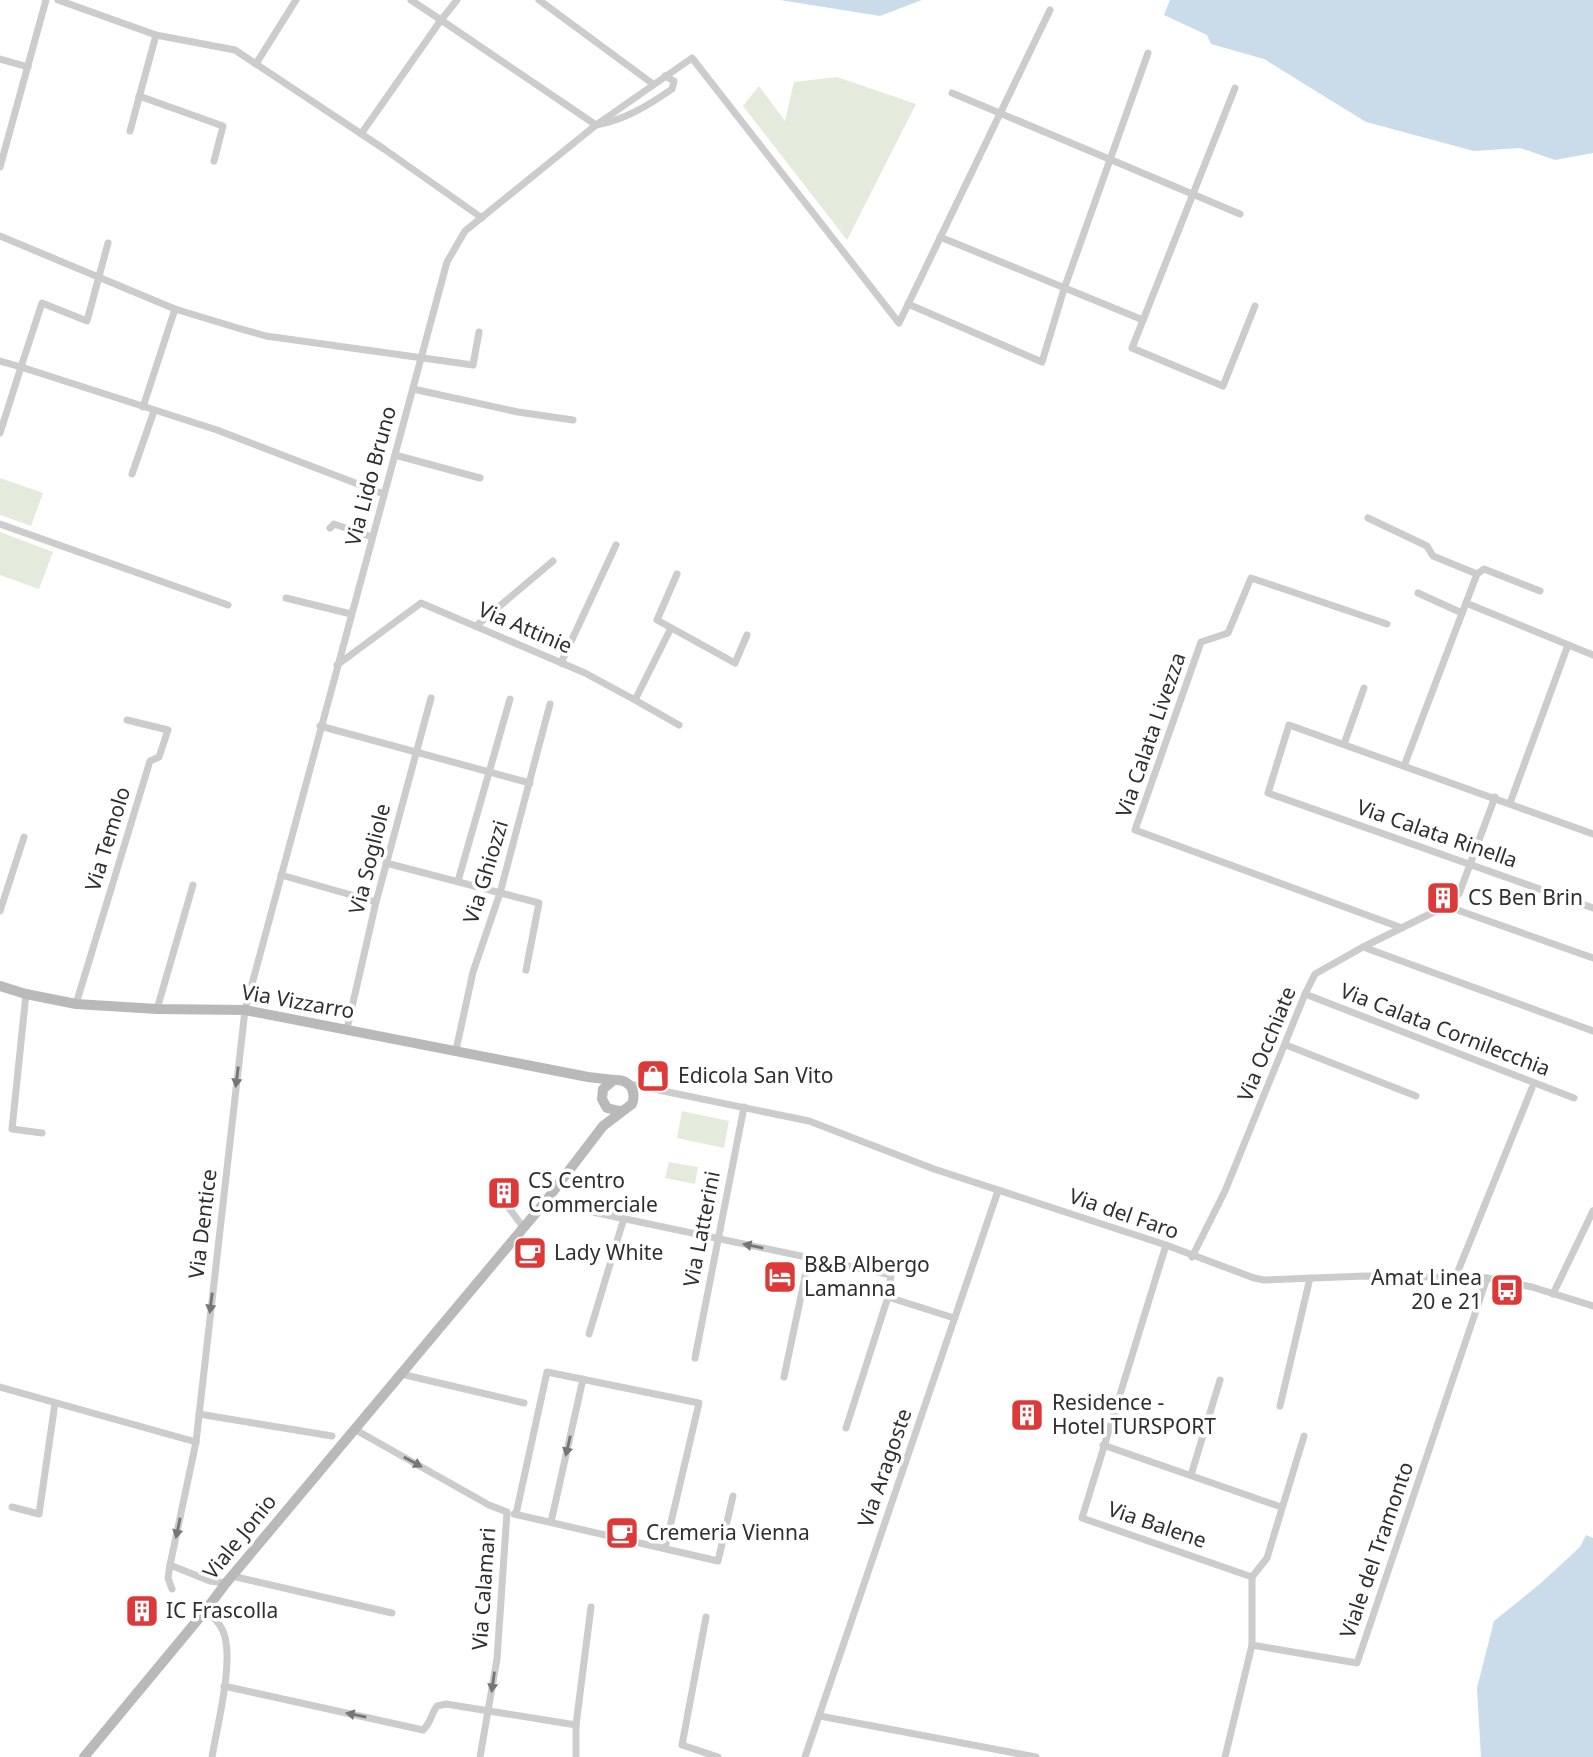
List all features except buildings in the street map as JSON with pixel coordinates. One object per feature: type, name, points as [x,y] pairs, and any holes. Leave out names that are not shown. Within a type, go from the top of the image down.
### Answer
[{"type":"street","points":[[0,167],[46,0]]},
{"type":"street","points":[[58,0],[156,35],[235,50],[482,218]]},
{"type":"street","points":[[256,64],[296,0]]},
{"type":"street","points":[[411,0],[596,125],[637,111],[672,89],[674,82],[665,76]]},
{"type":"street","points":[[360,134],[457,0]]},
{"type":"street","points":[[539,0],[653,84]]},
{"type":"street","points":[[1050,10],[908,304],[1042,362],[1064,289],[1149,53]]},
{"type":"street","points":[[130,131],[156,35]]},
{"type":"street","name":"Via Lido Bruno","points":[[245,1010],[447,262],[465,231],[596,125],[692,58],[899,323],[908,304]]},
{"type":"street","points":[[0,59],[28,67]]},
{"type":"street","points":[[1235,88],[1132,348],[1223,386],[1255,306]]},
{"type":"street","points":[[952,93],[1240,214]]},
{"type":"street","points":[[139,96],[223,126],[214,161]]},
{"type":"street","points":[[0,132],[9,134]]},
{"type":"street","points":[[0,236],[175,309],[267,336],[474,365],[479,332]]},
{"type":"street","points":[[940,237],[1143,320]]},
{"type":"street","points":[[0,433],[42,303],[87,321],[108,243]]},
{"type":"street","points":[[143,407],[175,309]]},
{"type":"street","points":[[0,361],[217,430],[384,494]]},
{"type":"street","points":[[414,389],[518,412],[573,420]]},
{"type":"street","points":[[132,474],[154,411]]},
{"type":"street","points":[[395,455],[480,478]]},
{"type":"street","points":[[1368,518],[1427,546],[1433,556],[1477,574]]},
{"type":"street","points":[[0,524],[228,605]]},
{"type":"street","points":[[330,528],[334,524],[372,537]]},
{"type":"street","points":[[561,663],[616,545]]},
{"type":"street","points":[[476,626],[553,561]]},
{"type":"street","points":[[1404,766],[1477,574],[1484,569],[1540,591]]},
{"type":"street","points":[[677,574],[657,620],[735,663],[747,635]]},
{"type":"street","name":"Via Calata Livezza","points":[[1387,624],[1251,578],[1228,633],[1201,642],[1135,830],[1402,928]]},
{"type":"street","points":[[1418,593],[1462,613]]},
{"type":"street","points":[[286,598],[351,614]]},
{"type":"street","name":"Via Attinie","points":[[337,665],[421,603],[561,663],[635,699],[679,725]]},
{"type":"street","points":[[1465,603],[1593,655]]},
{"type":"street","points":[[635,699],[671,628]]},
{"type":"street","points":[[1510,803],[1568,645]]},
{"type":"street","points":[[1364,688],[1344,744],[1593,834]]},
{"type":"street","name":"Via Sogliole","points":[[347,1029],[376,902],[431,698]]},
{"type":"street","points":[[458,881],[510,699]]},
{"type":"street","name":"Via Ghiozzi","points":[[456,1050],[473,972],[500,892],[550,704]]},
{"type":"street","name":"Via Temolo","points":[[76,1004],[150,761],[159,757],[168,730],[127,720]]},
{"type":"street","name":"Via Calata Rinella","points":[[1344,744],[1289,725],[1269,793],[1593,908]]},
{"type":"street","points":[[320,726],[530,783]]},
{"type":"street","name":"Via Occhiate","points":[[1192,1256],[1224,1191],[1315,974],[1446,906],[1459,894],[1494,797]]},
{"type":"street","points":[[0,911],[24,838]]},
{"type":"street","points":[[386,863],[539,903],[526,970]]},
{"type":"street","points":[[281,875],[376,902]]},
{"type":"street","points":[[157,1009],[193,885]]},
{"type":"street","points":[[1446,906],[1593,958]]},
{"type":"street","points":[[1363,947],[1593,1031]]},
{"type":"street","name":"Via Vizzarro","points":[[0,986],[26,995],[76,1004],[157,1009],[245,1010],[629,1084]]},
{"type":"street","points":[[26,995],[12,1129],[42,1133]]},
{"type":"street","name":"Via Calata Cornilecchia","points":[[1304,995],[1574,1098]]},
{"type":"street","name":"Via Dentice","points":[[172,1589],[168,1578],[170,1565],[196,1442],[245,1010]]},
{"type":"street","points":[[1286,1045],[1416,1096]]},
{"type":"street","name":"Via Vizzarro","points":[[588,1077],[603,1090]]},
{"type":"street","points":[[603,1126],[603,1090],[614,1080]]},
{"type":"street","points":[[629,1084],[634,1099]]},
{"type":"street","name":"Via del Faro","points":[[629,1084],[809,1121],[934,1169],[1166,1245],[1254,1279],[1456,1276],[1487,1278],[1532,1287],[1593,1306]]},
{"type":"street","points":[[1456,1276],[1532,1088]]},
{"type":"street","points":[[605,1106],[612,1111],[620,1111],[628,1108],[634,1099],[653,1090]]},
{"type":"street","name":"Via Latterini","points":[[695,1358],[744,1107]]},
{"type":"street","name":"Viale Jonio","points":[[84,1757],[229,1579],[545,1202],[603,1126],[620,1111]]},
{"type":"street","name":"Via Aragoste","points":[[805,1757],[998,1191]]},
{"type":"street","points":[[545,1202],[891,1276],[888,1297],[846,1428]]},
{"type":"street","points":[[506,1204],[523,1227]]},
{"type":"street","points":[[1553,1294],[1593,1211]]},
{"type":"street","points":[[589,1334],[624,1218]]},
{"type":"street","name":"Via Balene","points":[[1166,1245],[1082,1518],[1252,1577]]},
{"type":"street","points":[[784,1377],[809,1258]]},
{"type":"street","points":[[1280,1406],[1310,1278]]},
{"type":"street","name":"Viale del Tramonto","points":[[1252,1645],[1357,1663],[1487,1278]]},
{"type":"street","points":[[888,1297],[954,1318]]},
{"type":"street","points":[[516,1514],[547,1372],[699,1403],[665,1548]]},
{"type":"street","points":[[401,1374],[524,1404]]},
{"type":"street","points":[[551,1522],[583,1379]]},
{"type":"street","points":[[1191,1475],[1220,1380]]},
{"type":"street","points":[[0,1387],[196,1442]]},
{"type":"street","points":[[12,1507],[39,1514],[55,1403]]},
{"type":"street","points":[[199,1414],[332,1436]]},
{"type":"street","name":"Via Calamari","points":[[354,1429],[489,1505],[507,1512],[496,1659],[480,1757]]},
{"type":"street","points":[[1225,1757],[1252,1645],[1252,1577],[1267,1558],[1304,1436]]},
{"type":"street","points":[[1103,1445],[1281,1507]]},
{"type":"street","points":[[507,1512],[718,1561],[733,1496]]},
{"type":"street","points":[[170,1565],[211,1581],[229,1579],[391,1613]]},
{"type":"street","points":[[211,1581],[215,1597]]},
{"type":"street","points":[[576,1757],[576,1725],[591,1607]]},
{"type":"street","points":[[205,1611],[217,1620],[229,1651],[212,1757]]},
{"type":"street","points":[[706,1617],[682,1745],[718,1756]]},
{"type":"street","points":[[224,1686],[423,1730],[430,1724],[432,1713],[437,1706],[446,1704],[576,1725]]},
{"type":"street","points":[[820,1716],[1036,1757]]},
{"type":"shaded area","points":[[837,77],[916,104],[847,240],[743,106],[759,86],[785,121],[794,82]]},
{"type":"shaded area","points":[[0,478],[43,493],[31,526],[0,515]]},
{"type":"shaded area","points":[[0,532],[53,552],[39,589],[0,575]]},
{"type":"shaded area","points":[[682,1111],[729,1121],[724,1148],[677,1138]]},
{"type":"shaded area","points":[[669,1162],[698,1167],[695,1184],[665,1178]]},
{"type":"water","points":[[780,0],[922,0],[880,16]]},
{"type":"water","points":[[1170,0],[1593,0],[1593,153],[1555,160],[1520,148],[1474,151],[1366,122],[1264,59],[1211,44],[1207,35],[1164,15]]},
{"type":"water","points":[[1586,1535],[1593,1538],[1593,1757],[1481,1757],[1477,1688],[1494,1621],[1580,1547]]},
{"type":"place","name":"CS Ben Brin","points":[[1443,898]]},
{"type":"place","name":"Edicola San Vito","points":[[653,1076]]},
{"type":"place","name":"CS Centro Commerciale","points":[[504,1193]]},
{"type":"place","name":"Lady White","points":[[530,1253]]},
{"type":"place","name":"B&B Albergo Lamanna","points":[[780,1277]]},
{"type":"place","name":"Amat Linea 20 e 21","points":[[1507,1290]]},
{"type":"place","name":"Residence - Hotel TURSPORT","points":[[1027,1415]]},
{"type":"place","name":"Cremeria Vienna","points":[[622,1533]]},
{"type":"place","name":"IC Frascolla","points":[[142,1611]]}]
